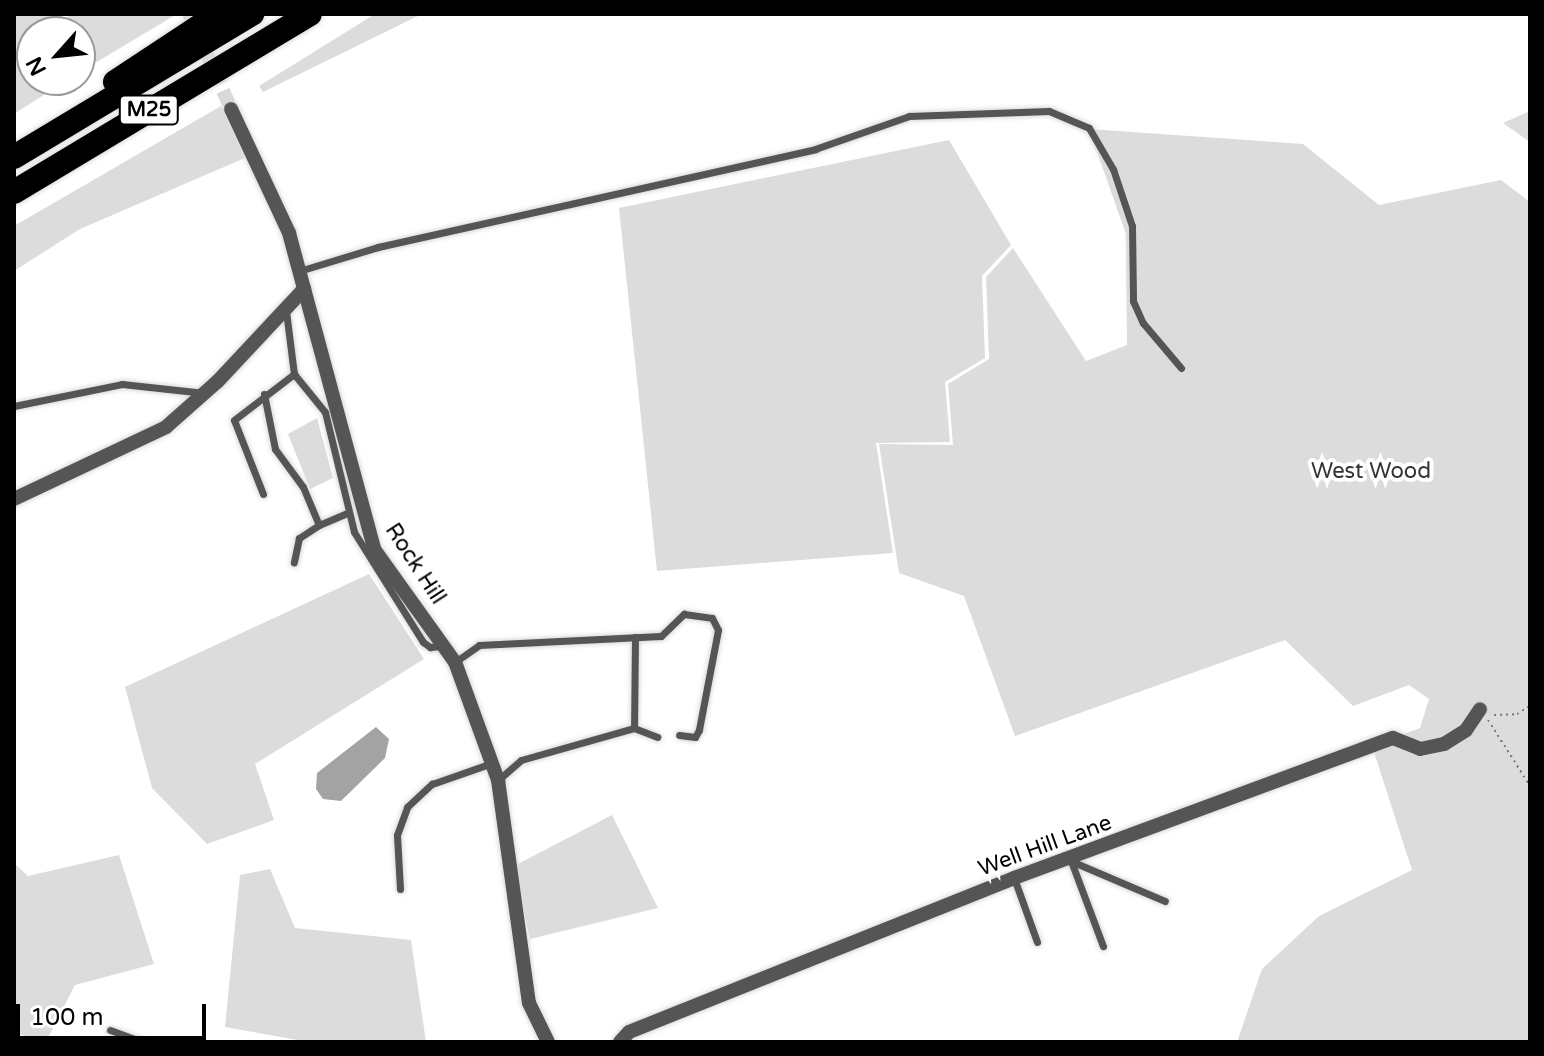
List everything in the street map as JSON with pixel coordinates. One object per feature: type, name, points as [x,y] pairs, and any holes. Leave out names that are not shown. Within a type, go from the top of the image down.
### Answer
[{"type":"highway","name":"M25","points":[[76,120],[126,72],[218,14]]},
{"type":"highway","name":"M25","points":[[14,157],[252,14]]},
{"type":"highway","name":"M25","points":[[14,192],[310,14]]},
{"type":"highway","name":"M25","points":[[284,29],[322,14]]},
{"type":"street","name":"Rock Hill","points":[[231,109],[289,233],[374,549],[455,662],[498,780],[529,1003],[548,1042]]},
{"type":"street","points":[[14,499],[166,427],[205,393],[304,289]]},
{"type":"street","name":"Well Hill Lane","points":[[620,1042],[629,1032],[1014,878],[1071,861],[1393,738],[1420,749],[1444,744],[1466,730],[1480,709]]},
{"type":"lane","points":[[299,271],[378,247],[815,149],[909,116],[1049,111],[1089,128],[1113,169],[1132,226],[1133,301],[1143,323],[1181,368]]},
{"type":"lane","points":[[286,310],[294,374],[325,412],[347,513],[360,545],[423,642],[430,647],[444,645]]},
{"type":"lane","points":[[263,494],[233,426],[240,410],[294,374]]},
{"type":"lane","points":[[14,406],[122,384],[205,393]]},
{"type":"lane","points":[[264,394],[275,449],[303,487],[319,525]]},
{"type":"lane","points":[[294,562],[299,538],[347,513]]},
{"type":"lane","points":[[455,662],[479,645],[661,636],[684,614],[700,614],[717,623],[699,730],[695,737],[679,735]]},
{"type":"lane","points":[[634,728],[635,637]]},
{"type":"lane","points":[[498,780],[521,760],[634,728],[657,737]]},
{"type":"lane","points":[[400,889],[397,835],[407,807],[432,784],[492,763]]},
{"type":"lane","points":[[1071,861],[1165,901]]},
{"type":"lane","points":[[1071,861],[1103,946]]},
{"type":"lane","points":[[1014,878],[1037,942]]},
{"type":"lane","points":[[110,1030],[143,1042]]},
{"type":"path","points":[[1530,706],[1517,714],[1485,715],[1530,786]]},
{"type":"green space","points":[[14,14],[65,14],[16,16],[14,59]]},
{"type":"green space","points":[[177,14],[96,62],[96,16],[69,16]]},
{"type":"green space","points":[[375,14],[422,14],[263,92],[259,86]]},
{"type":"green space","points":[[16,62],[16,96],[42,96],[14,114]]},
{"type":"green space","points":[[221,106],[245,158],[80,229],[14,271],[14,226]]},
{"type":"green space","points":[[1530,111],[1530,142],[1503,123]]},
{"type":"green space","name":"West Wood","points":[[1089,129],[1303,144],[1379,205],[1501,180],[1530,202],[1530,1042],[1237,1042],[1262,969],[1319,916],[1412,870],[1372,746],[1420,728],[1429,699],[1409,685],[1353,706],[1285,640],[1015,736],[964,596],[899,573],[879,444],[953,445],[948,384],[989,359],[986,277],[1013,248],[1086,361],[1127,345],[1126,234]]},
{"type":"green space","points":[[949,140],[1011,245],[982,276],[985,358],[945,382],[950,442],[876,443],[893,553],[657,571],[619,208]]},
{"type":"green space","points":[[317,418],[333,478],[310,489],[288,434]]},
{"type":"green space","points":[[369,574],[424,659],[255,764],[274,820],[207,844],[152,788],[125,687]]},
{"type":"green space","points":[[612,815],[658,908],[530,939],[514,866]]},
{"type":"green space","points":[[119,855],[154,964],[75,985],[46,1042],[14,1033],[14,863],[28,876]]},
{"type":"green space","points":[[270,869],[295,928],[411,940],[426,1042],[309,1042],[225,1027],[240,875]]},
{"type":"shaded area","points":[[376,727],[389,739],[385,758],[341,801],[323,799],[316,789],[317,773]]},
{"type":"tunnel","points":[[189,14],[231,109]]}]
